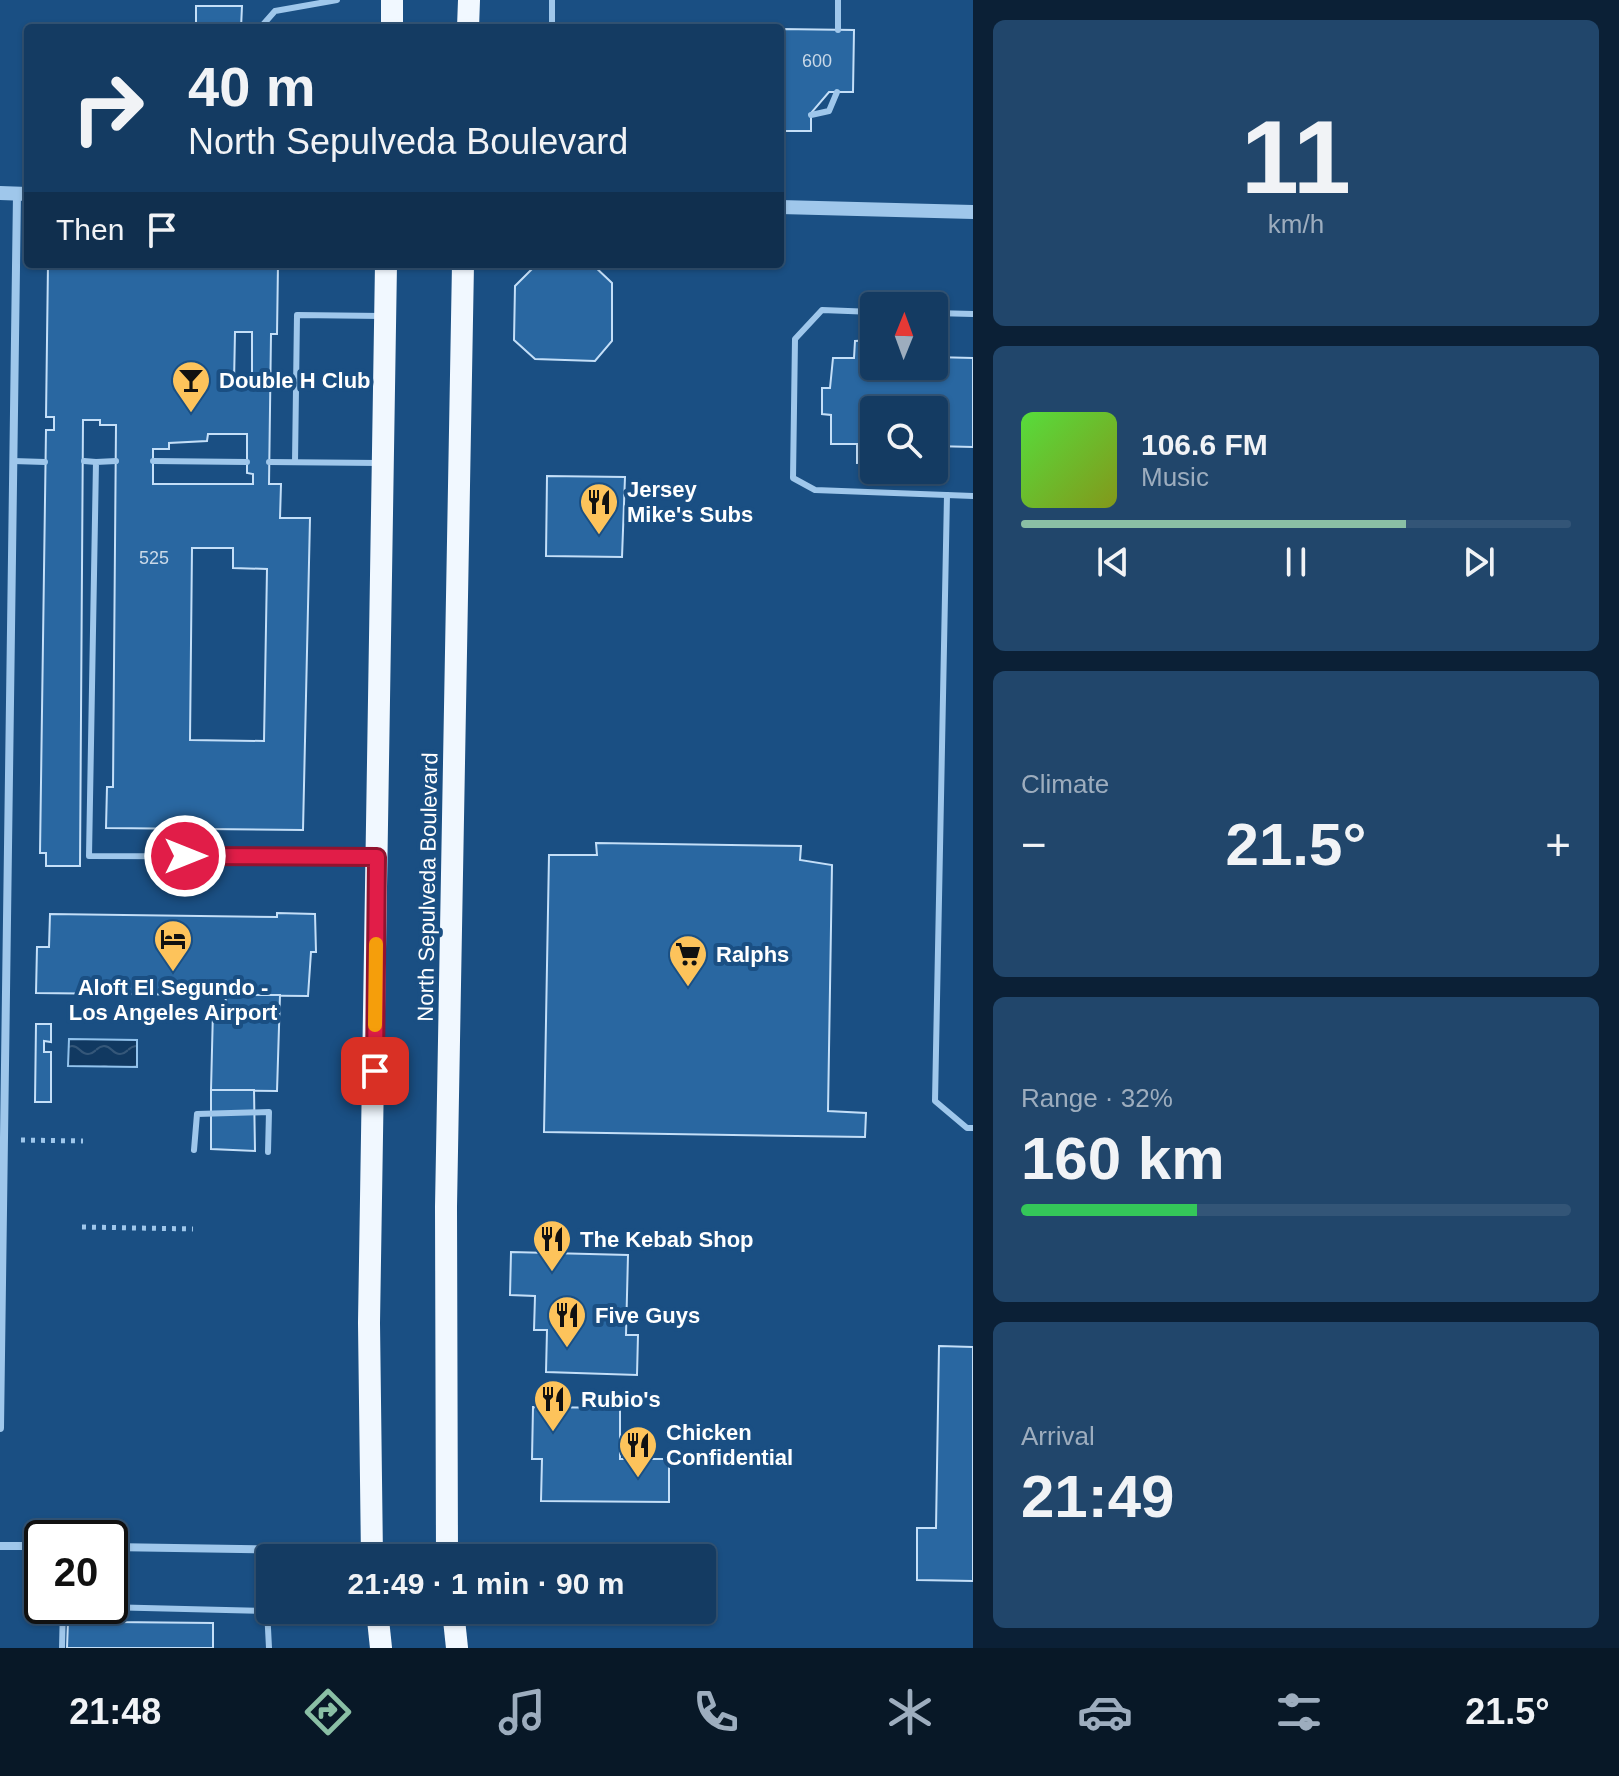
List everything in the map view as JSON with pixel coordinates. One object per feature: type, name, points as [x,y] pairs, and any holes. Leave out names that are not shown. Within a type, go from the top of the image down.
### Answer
[{"type":"highway","points":[[392,0],[392,24]]},
{"type":"highway","points":[[468,24],[469,0]]},
{"type":"highway","points":[[371,1544],[369,1323],[386,268]]},
{"type":"highway","name":"North Sepulveda Boulevard","points":[[447,1544],[446,1207],[463,268]]},
{"type":"highway","points":[[378,1624],[381,1648]]},
{"type":"highway","points":[[454,1624],[457,1648]]},
{"type":"street","points":[[0,193],[22,194],[4,870],[0,1428]]},
{"type":"street","points":[[784,207],[973,212]]},
{"type":"street","points":[[0,1546],[24,1546]]},
{"type":"street","points":[[128,1547],[256,1550]]},
{"type":"lane","points":[[264,24],[275,11],[337,0]]},
{"type":"lane","points":[[552,0],[552,24]]},
{"type":"lane","points":[[838,0],[838,30]]},
{"type":"lane","points":[[811,115],[829,111],[837,92]]},
{"type":"lane","points":[[860,311],[822,310],[795,339],[793,478],[815,490],[973,496]]},
{"type":"lane","points":[[948,313],[973,314]]},
{"type":"lane","points":[[295,462],[297,315],[385,316]]},
{"type":"lane","points":[[13,461],[45,462]]},
{"type":"lane","points":[[84,461],[116,461]]},
{"type":"lane","points":[[153,461],[247,462]]},
{"type":"lane","points":[[96,462],[89,856],[377,857]]},
{"type":"lane","points":[[269,462],[383,463]]},
{"type":"lane","points":[[947,495],[935,1101],[967,1128],[973,1128]]},
{"type":"lane","points":[[194,1150],[197,1114],[269,1112],[268,1152]]},
{"type":"lane","points":[[128,1608],[256,1611]]},
{"type":"lane","points":[[62,1648],[63,1624]]},
{"type":"lane","points":[[268,1624],[269,1648]]},
{"type":"path","points":[[4,1139],[83,1141]]},
{"type":"path","points":[[82,1227],[193,1229]]},
{"type":"water","points":[[69,1039],[137,1040],[137,1067],[68,1066]]},
{"type":"building","points":[[196,6],[242,6],[241,24],[196,24]]},
{"type":"building","points":[[784,29],[854,30],[853,92],[829,92],[811,113],[811,131],[784,131]]},
{"type":"building","points":[[48,268],[278,268],[277,334],[271,334],[269,484],[281,484],[280,518],[310,518],[303,830],[106,828],[107,787],[113,787],[116,425],[100,425],[100,420],[83,420],[80,866],[46,866],[46,853],[40,853],[46,430],[54,430],[54,417],[46,417]],"holes":[[[235,332],[252,332],[252,384],[234,383]],[[208,434],[247,434],[247,473],[253,474],[253,484],[153,484],[153,449],[169,449],[169,443],[207,441]],[[192,548],[233,548],[233,568],[267,569],[264,741],[190,740]]]},
{"type":"building","points":[[533,268],[596,268],[612,283],[612,341],[595,361],[535,359],[514,340],[515,286]]},
{"type":"building","points":[[855,341],[860,341],[860,380],[948,380],[948,357],[973,358],[973,447],[948,446],[948,396],[860,396],[860,463],[857,463],[857,444],[831,444],[831,415],[822,414],[822,388],[830,388],[833,358],[854,358]]},
{"type":"building","points":[[547,476],[625,477],[622,557],[546,556]]},
{"type":"building","name":"Ralphs","points":[[596,843],[801,846],[800,860],[832,865],[828,1111],[866,1113],[865,1137],[544,1132],[549,855],[597,855]]},
{"type":"building","name":"Aloft El Segundo - Los Angeles Airport","points":[[277,913],[315,914],[316,952],[311,952],[308,996],[36,993],[37,947],[49,947],[50,914],[277,917]]},
{"type":"building","points":[[226,995],[280,995],[277,1091],[211,1090],[213,1010],[225,1010]]},
{"type":"building","points":[[36,1024],[51,1024],[51,1042],[44,1041],[44,1052],[51,1052],[51,1102],[35,1102]]},
{"type":"building","points":[[211,1090],[254,1090],[255,1151],[211,1149]]},
{"type":"building","points":[[511,1252],[628,1255],[626,1335],[638,1335],[637,1375],[546,1372],[547,1330],[534,1330],[535,1296],[510,1295]]},
{"type":"building","points":[[939,1346],[973,1347],[973,1581],[917,1580],[917,1528],[936,1528]]},
{"type":"building","points":[[533,1407],[620,1408],[620,1459],[669,1459],[669,1502],[541,1501],[542,1459],[532,1459]]},
{"type":"building","points":[[213,1623],[213,1648],[67,1648],[68,1624]]},
{"type":"slow traffic","points":[[375,1025],[376,944]]},
{"type":"place","name":"Double H Club","points":[[191,414]]},
{"type":"place","name":"Jersey Mike's Subs","points":[[599,536]]},
{"type":"place","name":"Aloft El Segundo - Los Angeles Airport","points":[[173,973]]},
{"type":"place","name":"Ralphs","points":[[688,988]]},
{"type":"place","name":"The Kebab Shop","points":[[552,1273]]},
{"type":"place","name":"Five Guys","points":[[567,1349]]},
{"type":"place","name":"Rubio's","points":[[553,1433]]},
{"type":"place","name":"Chicken Confidential","points":[[638,1479]]},
{"type":"route","points":[[185,856],[377,857],[375,1071]]}]
